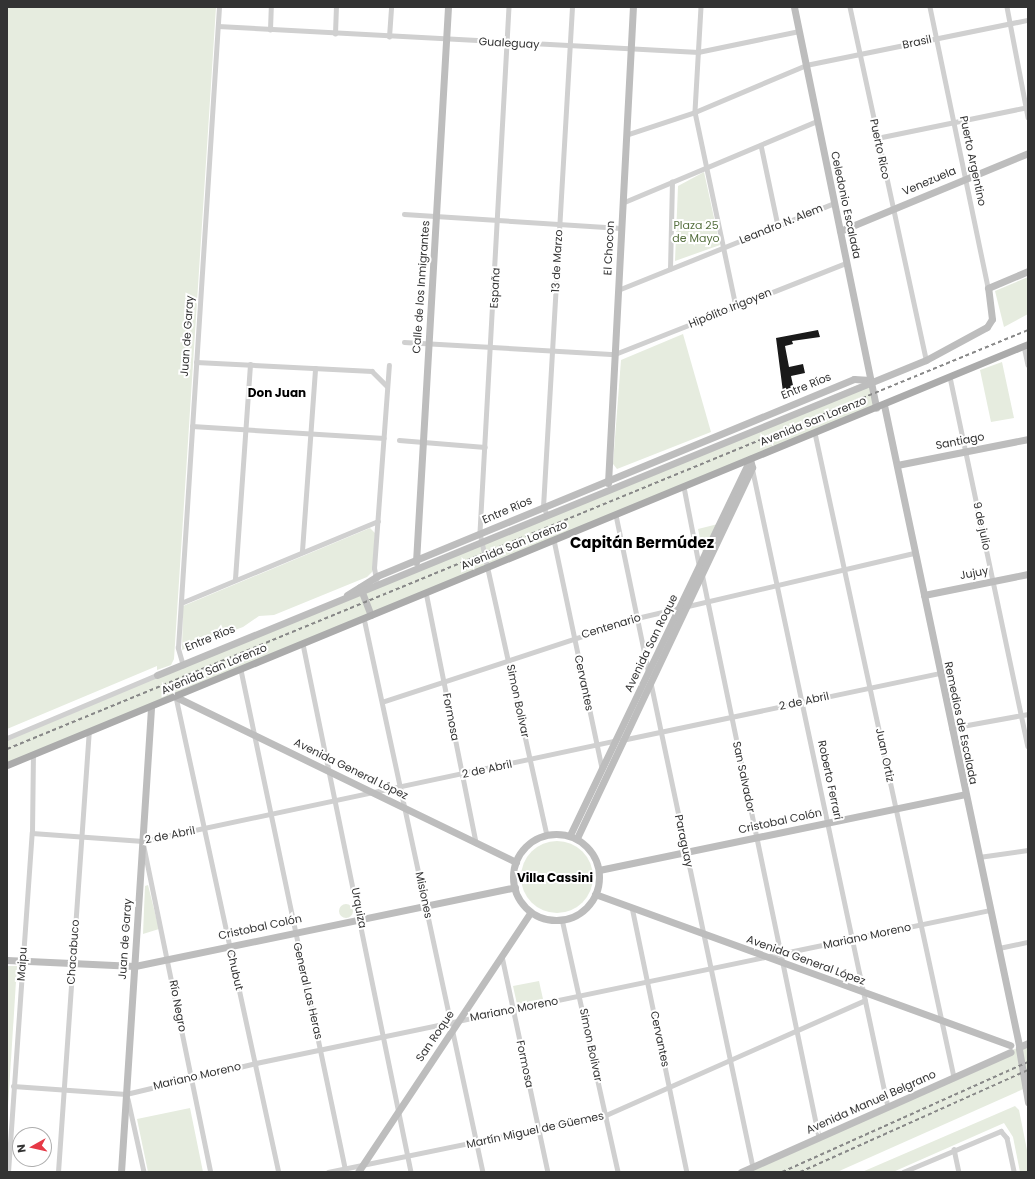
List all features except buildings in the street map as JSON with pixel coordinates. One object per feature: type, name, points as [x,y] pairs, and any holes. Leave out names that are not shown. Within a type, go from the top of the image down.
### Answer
[{"type":"main road","name":"Avenida San Lorenzo","points":[[7,765],[176,697],[426,592],[489,568],[1026,345]]},
{"type":"street","name":"Juan de Garay","points":[[182,664],[178,648],[180,603],[219,7]]},
{"type":"street","points":[[270,30],[271,7]]},
{"type":"street","points":[[334,34],[336,7]]},
{"type":"street","points":[[389,37],[391,7]]},
{"type":"street","name":"Calle de los Inmigrantes","points":[[417,569],[415,560],[437,216],[448,7]]},
{"type":"street","name":"España","points":[[489,568],[480,533],[492,347],[509,7]]},
{"type":"street","name":"13 de Marzo","points":[[547,515],[543,507],[572,7]]},
{"type":"street","name":"El Chocon","points":[[610,489],[607,480],[633,7]]},
{"type":"street","points":[[701,7],[695,112],[736,306]]},
{"type":"street","name":"Celedonio Escalada","points":[[794,7],[876,408]]},
{"type":"street","name":"Puerto Rico","points":[[850,7],[926,360]]},
{"type":"street","name":"Puerto Argentino","points":[[930,7],[988,288],[992,319]]},
{"type":"street","points":[[1007,7],[1028,117]]},
{"type":"street","name":"Brasil","points":[[626,135],[695,112],[806,65],[1028,20]]},
{"type":"street","name":"Gualeguay","points":[[218,26],[389,37],[698,52],[799,31]]},
{"type":"street","points":[[877,138],[1027,107]]},
{"type":"street","points":[[622,203],[817,121]]},
{"type":"street","points":[[761,145],[778,226]]},
{"type":"street","name":"Venezuela","points":[[840,231],[1028,153]]},
{"type":"street","points":[[670,269],[672,182]]},
{"type":"street","name":"Leandro N. Alem","points":[[618,290],[834,203]]},
{"type":"street","points":[[404,214],[621,228]]},
{"type":"street","name":"Hipólito Irigoyen","points":[[615,354],[846,262]]},
{"type":"street","points":[[988,288],[1028,271]]},
{"type":"street","name":"Entre Ríos","points":[[7,738],[361,589],[377,585],[417,569],[777,421],[870,380],[926,360],[987,328],[992,319]]},
{"type":"street","points":[[404,342],[615,354]]},
{"type":"street","points":[[1026,345],[1028,365]]},
{"type":"street","points":[[196,362],[372,371],[388,387]]},
{"type":"street","points":[[235,579],[250,365]]},
{"type":"street","points":[[377,585],[375,578],[378,521],[389,366]]},
{"type":"street","points":[[302,551],[315,368]]},
{"type":"street","name":"9 de julio","points":[[950,377],[1028,746]]},
{"type":"street","name":"Entre Ríos","points":[[361,589],[375,578],[415,560],[854,378],[870,380]]},
{"type":"street","name":"Remedios de Escalada","points":[[884,405],[951,728],[999,948],[1027,1087],[1028,1102]]},
{"type":"street","points":[[774,412],[777,421]]},
{"type":"street","points":[[192,426],[384,438]]},
{"type":"street","name":"Juan Ortiz","points":[[815,433],[846,569],[954,1077]]},
{"type":"street","points":[[398,440],[485,447]]},
{"type":"street","points":[[706,440],[710,448]]},
{"type":"street","name":"Santiago","points":[[897,465],[1028,440]]},
{"type":"street","name":"Roberto Ferrari","points":[[750,459],[888,1107]]},
{"type":"street","name":"Avenida San Roque","points":[[701,570],[750,459]]},
{"type":"street","name":"Avenida San Roque","points":[[573,836],[604,780],[649,672],[752,467]]},
{"type":"street","name":"San Salvador","points":[[684,487],[819,1137]]},
{"type":"street","name":"Paraguay","points":[[616,515],[753,1166]]},
{"type":"street","points":[[180,603],[302,551],[378,521]]},
{"type":"street","name":"Cervantes","points":[[554,540],[604,780]]},
{"type":"street","name":"Centenario","points":[[382,702],[509,658],[638,618],[915,553]]},
{"type":"street","name":"Simon Bolivar","points":[[489,568],[547,835]]},
{"type":"street","name":"Jujuy","points":[[924,594],[1028,574]]},
{"type":"street","points":[[361,589],[367,617]]},
{"type":"street","name":"Formosa","points":[[426,592],[476,842]]},
{"type":"street","name":"Avenida San Roque","points":[[573,836],[602,770],[620,740],[651,681],[683,607]]},
{"type":"street","name":"Misiones","points":[[367,617],[382,702],[483,1172]]},
{"type":"street","name":"Urquiza","points":[[303,644],[331,770],[361,918],[382,1038],[399,1110],[411,1172]]},
{"type":"street","name":"General Las Heras","points":[[241,670],[294,932],[321,1050],[345,1170]]},
{"type":"street","name":"2 de Abril","points":[[32,832],[143,841],[940,673]]},
{"type":"street","name":"Avenida General López","points":[[176,697],[254,736],[331,770],[516,862]]},
{"type":"street","name":"Chubut","points":[[176,697],[279,1172]]},
{"type":"street","name":"Juan de Garay","points":[[121,1172],[151,706]]},
{"type":"street","points":[[951,728],[1028,714]]},
{"type":"street","name":"Chacabuco","points":[[58,1172],[89,732]]},
{"type":"street","name":"Maipu","points":[[8,1172],[32,832],[33,755]]},
{"type":"street","name":"Cristobal Colón","points":[[599,870],[965,794]]},
{"type":"street","points":[[547,835],[573,836],[593,855],[599,870],[595,894],[587,907],[562,919],[545,918],[531,912],[515,887],[516,862],[531,842],[547,835]]},
{"type":"street","name":"Río Negro","points":[[143,841],[169,958],[191,1077],[211,1172]]},
{"type":"street","points":[[979,857],[1028,850]]},
{"type":"street","name":"Cristobal Colón","points":[[7,960],[135,966],[426,904],[515,887]]},
{"type":"street","name":"Avenida General López","points":[[595,894],[766,956],[864,996],[941,1021],[1010,1048]]},
{"type":"street","name":"Cervantes","points":[[632,907],[688,1172]]},
{"type":"street","name":"Mariano Moreno","points":[[459,1020],[514,1010],[990,910]]},
{"type":"street","name":"San Roque","points":[[359,1170],[452,1026],[459,1020],[531,912]]},
{"type":"street","name":"Simon Bolivar","points":[[562,919],[618,1172]]},
{"type":"street","points":[[999,948],[1028,942]]},
{"type":"street","name":"Formosa","points":[[502,956],[548,1172]]},
{"type":"street","name":"Martín Miguel de Güemes","points":[[328,1172],[359,1170],[408,1157],[606,1115],[797,1030],[864,996]]},
{"type":"street","name":"Mariano Moreno","points":[[13,1086],[126,1094],[191,1077],[256,1063],[452,1026]]},
{"type":"street","points":[[1010,1048],[1019,1047],[1028,1043]]},
{"type":"street","name":"Avenida Manuel Belgrano","points":[[740,1172],[954,1077],[1010,1048]]},
{"type":"street","points":[[126,1094],[144,1172]]},
{"type":"street","points":[[905,1172],[954,1149],[1001,1130],[1007,1138],[1014,1172]]},
{"type":"street","points":[[954,1149],[959,1172]]},
{"type":"green space","points":[[7,7],[216,7],[174,659],[171,665],[157,670],[157,666],[7,729]]},
{"type":"green space","name":"Plaza 25 de Mayo","points":[[704,172],[720,245],[675,261],[678,186]]},
{"type":"green space","points":[[1028,277],[1028,314],[1004,327],[995,291]]},
{"type":"green space","points":[[683,334],[711,432],[617,469],[613,464],[621,360]]},
{"type":"green space","points":[[1002,362],[1014,418],[991,422],[980,370]]},
{"type":"green space","points":[[870,380],[876,408],[7,765],[7,738]]},
{"type":"green space","points":[[718,524],[703,553],[698,529]]},
{"type":"green space","points":[[370,528],[375,533],[373,571],[367,577],[274,615],[259,616],[243,627],[182,650],[183,606]]},
{"type":"green space","points":[[557,841],[577,847],[587,857],[593,877],[587,897],[577,907],[557,913],[537,907],[527,897],[521,877],[527,857],[537,847]]},
{"type":"green space","points":[[148,885],[159,929],[143,934],[145,886]]},
{"type":"green space","points":[[343,904],[349,904],[353,908],[353,914],[349,918],[343,918],[339,914],[339,908]]},
{"type":"green space","points":[[7,966],[17,966],[7,1122]]},
{"type":"green space","points":[[539,981],[543,999],[517,1004],[513,986]]},
{"type":"green space","points":[[1028,1043],[1028,1087],[837,1172],[741,1172]]},
{"type":"green space","points":[[1015,1106],[1019,1110],[1028,1155],[1028,1172],[1020,1172],[1013,1137],[1004,1123],[893,1172],[862,1172]]},
{"type":"green space","points":[[190,1108],[203,1172],[148,1172],[137,1119]]},
{"type":"railway","points":[[7,749],[1028,330]]},
{"type":"railway","points":[[782,1172],[1028,1062]]},
{"type":"railway","points":[[800,1172],[1028,1070]]},
{"type":"district","name":"Don Juan","points":[[277,393]]},
{"type":"district","name":"Capitán Bermúdez","points":[[642,543]]},
{"type":"district","name":"Villa Cassini","points":[[555,878]]}]
